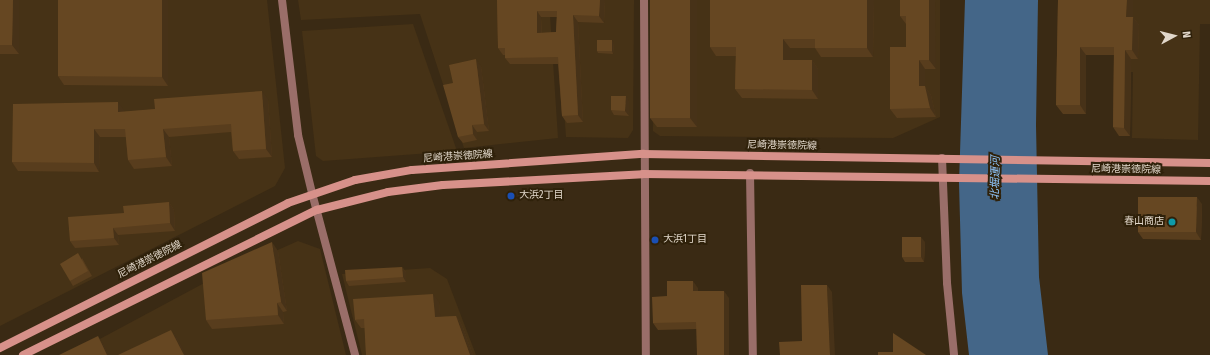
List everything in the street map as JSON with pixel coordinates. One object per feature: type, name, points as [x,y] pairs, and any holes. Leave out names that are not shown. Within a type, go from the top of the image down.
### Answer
[{"type":"main road","name":"尼崎港崇徳院線","points":[[0,348],[217,237],[312,193],[412,170],[643,154],[1210,162]]},
{"type":"main road","points":[[23,355],[170,280],[317,210],[388,192],[443,185],[643,174],[750,173],[942,178]]},
{"type":"main road","name":"尼崎港崇徳院線","points":[[942,178],[1210,181]]},
{"type":"street","points":[[282,0],[298,135],[355,355]]},
{"type":"street","points":[[644,0],[643,174],[646,355]]},
{"type":"street","points":[[942,158],[942,178],[954,355]]},
{"type":"street","points":[[750,173],[753,355]]},
{"type":"shaded area","points":[[0,0],[267,0],[285,168],[275,186],[0,326]]},
{"type":"shaded area","points":[[298,0],[549,0],[558,138],[464,148],[420,14],[301,20]]},
{"type":"shaded area","points":[[556,0],[634,0],[633,130],[628,138],[566,137]]},
{"type":"shaded area","points":[[654,0],[940,0],[940,117],[893,138],[660,136],[653,131]]},
{"type":"shaded area","points":[[1060,0],[1210,0],[1210,24],[1200,24],[1198,140],[1132,138],[1133,72],[1119,72],[1120,24]]},
{"type":"shaded area","points":[[413,24],[457,151],[323,161],[316,156],[302,31]]},
{"type":"shaded area","points":[[298,241],[320,249],[346,355],[70,355],[208,281]]},
{"type":"shaded area","points":[[430,268],[447,279],[476,355],[362,355],[342,274]]},
{"type":"water","name":"北堀運河","points":[[965,0],[1038,0],[1036,125],[1039,277],[1048,355],[969,355],[962,293],[959,183]]},
{"type":"building","points":[[0,0],[13,0],[12,45],[0,45]]},
{"type":"building","points":[[58,0],[162,0],[162,77],[58,76]]},
{"type":"building","points":[[497,0],[600,0],[599,16],[573,15],[578,115],[562,116],[558,57],[505,58],[505,48],[498,48]],"holes":[[[537,11],[557,11],[556,32],[537,33]]]},
{"type":"building","points":[[650,0],[690,0],[690,118],[650,118]]},
{"type":"building","points":[[710,0],[867,0],[867,48],[815,48],[815,39],[783,39],[783,60],[812,60],[812,90],[735,89],[736,47],[710,47]]},
{"type":"building","points":[[900,0],[929,0],[929,60],[919,60],[919,86],[925,86],[930,108],[890,109],[890,47],[906,47],[906,16],[900,16]]},
{"type":"building","points":[[1058,0],[1127,0],[1126,17],[1133,17],[1132,50],[1125,50],[1124,128],[1113,127],[1114,47],[1080,47],[1080,105],[1056,105]]},
{"type":"building","points":[[597,40],[612,40],[612,51],[597,51]]},
{"type":"building","points":[[476,59],[484,124],[472,125],[473,134],[458,137],[443,85],[453,83],[449,65]]},
{"type":"building","points":[[262,91],[266,149],[233,151],[231,124],[163,129],[166,157],[128,160],[125,129],[94,129],[94,163],[12,162],[13,104],[118,102],[118,112],[155,109],[154,99]]},
{"type":"building","points":[[611,96],[626,96],[625,111],[611,110]]},
{"type":"building","name":"春山商店","points":[[1138,197],[1197,197],[1196,232],[1138,232]]},
{"type":"building","points":[[169,202],[170,223],[113,228],[114,238],[70,241],[68,217],[124,213],[123,206]]},
{"type":"building","points":[[902,237],[921,237],[921,257],[902,257]]},
{"type":"building","points":[[272,242],[281,302],[277,303],[278,315],[206,320],[202,273]]},
{"type":"building","points":[[78,253],[88,271],[70,281],[60,264]]},
{"type":"building","points":[[402,267],[403,277],[346,281],[345,270]]},
{"type":"building","points":[[667,281],[693,281],[693,291],[724,291],[724,355],[697,355],[696,322],[653,323],[652,297],[667,296]]},
{"type":"building","points":[[801,285],[827,285],[830,355],[780,355],[779,342],[802,341]]},
{"type":"building","points":[[433,294],[435,317],[456,316],[470,355],[366,355],[364,319],[355,320],[353,299]]},
{"type":"building","points":[[171,330],[184,355],[118,355]]},
{"type":"building","points":[[893,333],[926,355],[878,355],[878,352],[893,352]]},
{"type":"building","points":[[98,336],[107,355],[59,355]]},
{"type":"place","name":"大浜2丁目","points":[[511,196]]},
{"type":"place","name":"春山商店","points":[[1172,222]]},
{"type":"place","name":"大浜1丁目","points":[[655,240]]}]
